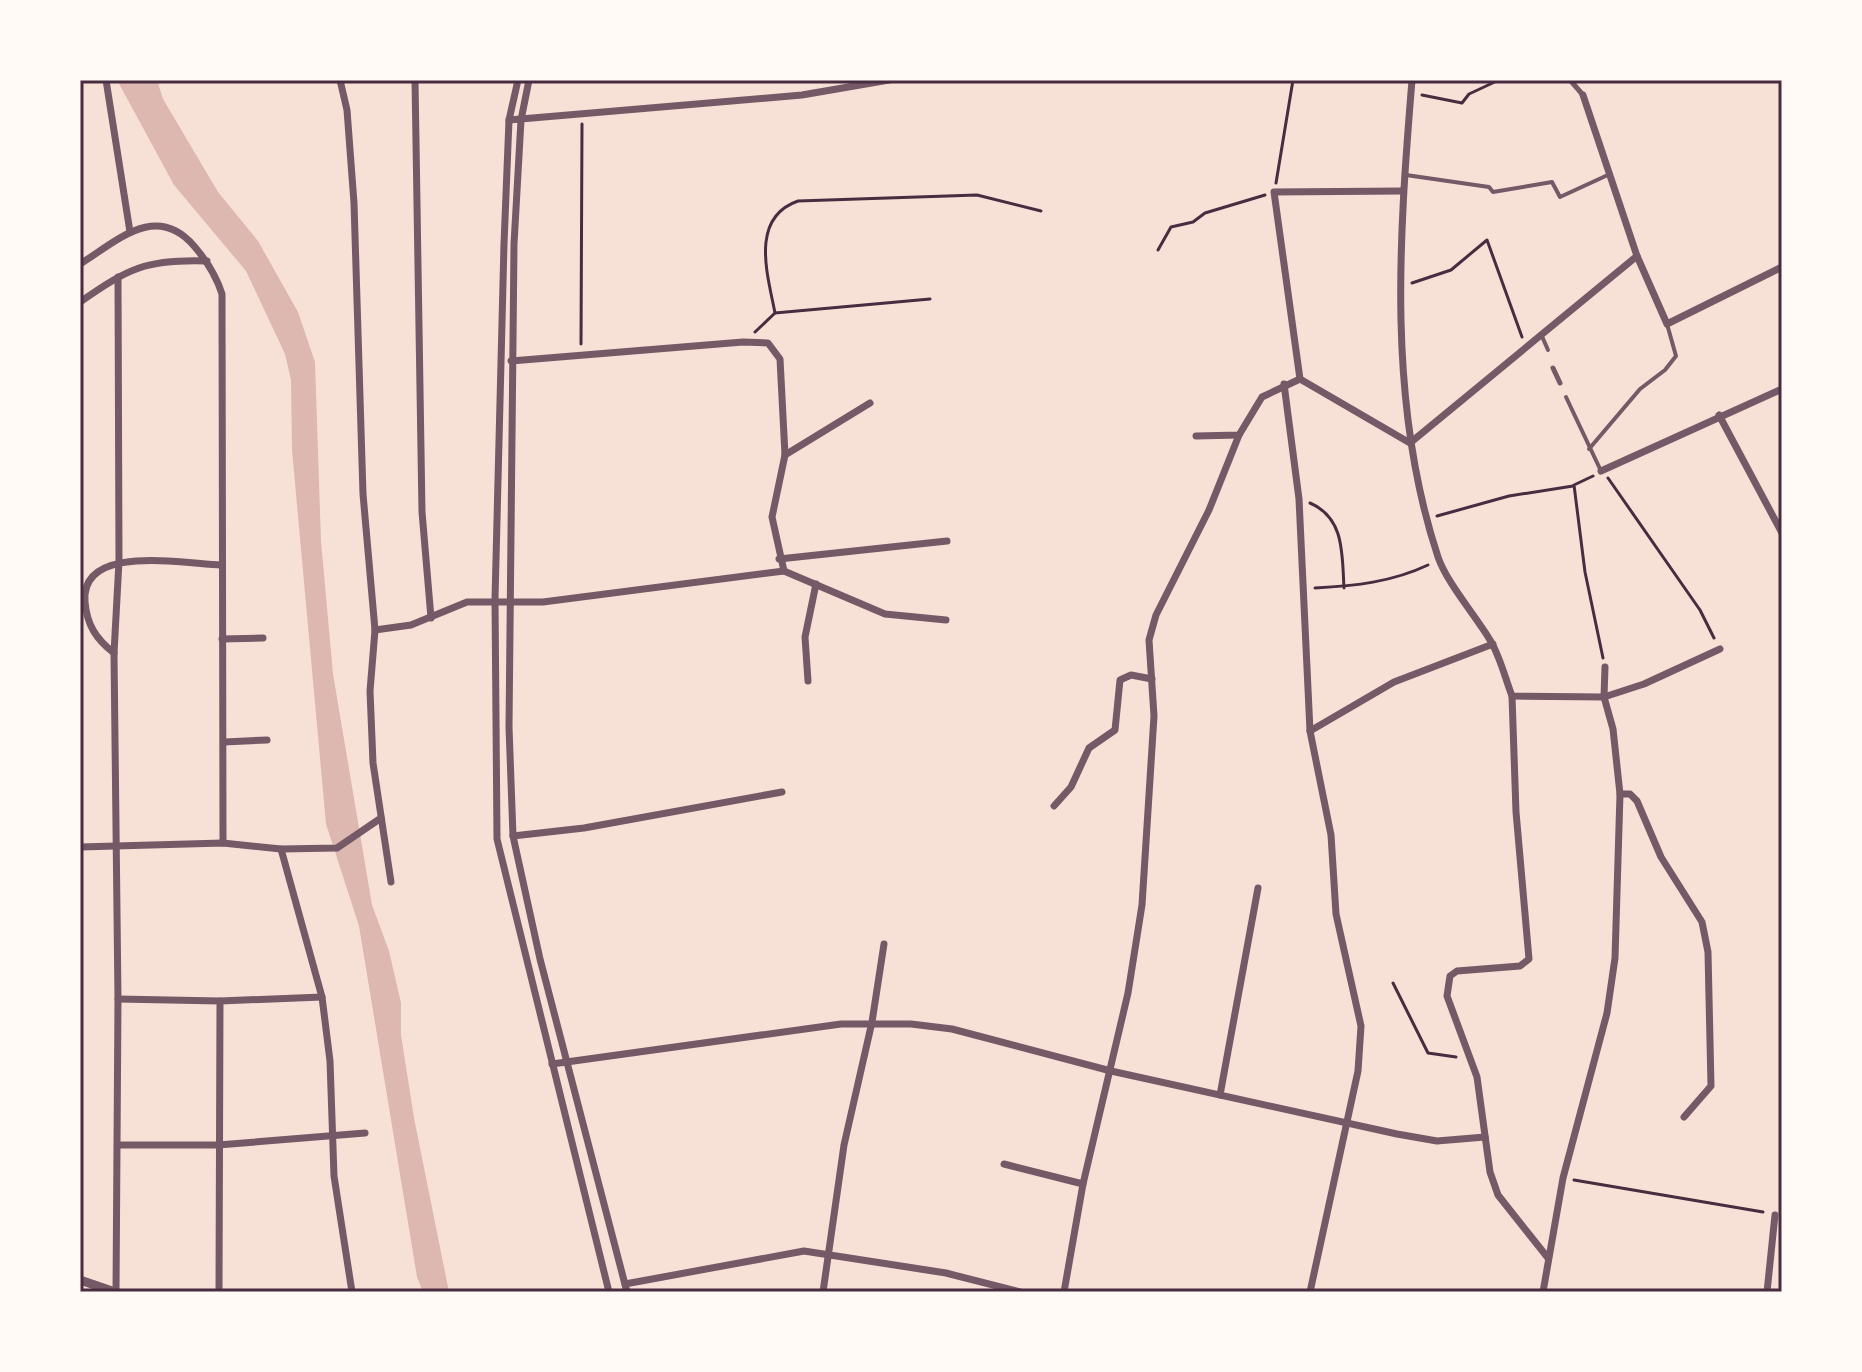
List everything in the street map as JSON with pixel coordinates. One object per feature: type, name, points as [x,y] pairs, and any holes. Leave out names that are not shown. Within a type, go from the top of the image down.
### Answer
[{"type":"street","points":[[106,80],[130,232]]},
{"type":"street","points":[[340,80],[351,149],[363,494],[375,630],[371,726],[391,882]]},
{"type":"street","points":[[415,80],[422,512],[431,618]]},
{"type":"street","points":[[518,80],[509,120],[501,361],[495,599],[497,839],[609,1292]]},
{"type":"street","points":[[529,80],[521,120],[513,360],[509,727],[513,836],[567,1062],[626,1288],[778,1253],[830,1253],[946,1273],[1020,1292]]},
{"type":"street","points":[[509,120],[802,95],[889,80]]},
{"type":"street","points":[[1412,80],[1401,191],[1400,282],[1401,348],[1410,443],[1439,560],[1493,644],[1512,696],[1517,827],[1530,954],[1526,963],[1457,971],[1450,976],[1447,996],[1472,1060],[1498,1195],[1548,1258]]},
{"type":"street","points":[[1570,80],[1583,95],[1637,256],[1667,324],[1782,267]]},
{"type":"street","points":[[1300,379],[1274,192],[1401,191]]},
{"type":"street","points":[[80,264],[130,232],[164,225],[181,232],[216,276],[224,316],[221,565],[223,843]]},
{"type":"street","points":[[1410,443],[1637,256]]},
{"type":"street","points":[[80,302],[118,277],[155,261],[207,261]]},
{"type":"street","points":[[80,1280],[115,1292],[118,847],[114,653],[119,561],[118,277]]},
{"type":"street","points":[[501,361],[743,342],[768,343],[780,359],[785,455],[772,517],[784,571]]},
{"type":"street","points":[[1553,368],[1560,383]]},
{"type":"street","points":[[1064,1292],[1083,1184],[1111,1071],[1142,905],[1154,716],[1149,640],[1156,615],[1209,510],[1239,435],[1262,397],[1300,379],[1410,443]]},
{"type":"street","points":[[1284,384],[1299,499],[1310,731],[1331,835],[1336,914],[1361,1026],[1358,1071],[1310,1292]]},
{"type":"street","points":[[1601,471],[1782,389]]},
{"type":"street","points":[[785,455],[870,403]]},
{"type":"street","points":[[1719,415],[1782,533]]},
{"type":"street","points":[[1196,436],[1239,435]]},
{"type":"street","points":[[779,559],[947,541]]},
{"type":"street","points":[[114,653],[97,640],[91,628],[85,589],[98,570],[119,561],[221,565]]},
{"type":"street","points":[[375,630],[431,618],[467,602],[495,599],[543,602],[784,571],[885,614],[946,620]]},
{"type":"street","points":[[808,681],[805,637],[816,584]]},
{"type":"street","points":[[222,639],[263,638]]},
{"type":"street","points":[[1310,731],[1394,682],[1493,644]]},
{"type":"street","points":[[1512,696],[1604,697],[1644,684],[1720,649]]},
{"type":"street","points":[[1543,1292],[1563,1178],[1607,1013],[1615,958],[1620,794],[1613,729],[1604,697],[1605,667]]},
{"type":"street","points":[[1054,806],[1077,778],[1082,758],[1089,748],[1115,730],[1120,680],[1131,675],[1152,679]]},
{"type":"street","points":[[224,742],[267,740]]},
{"type":"street","points":[[513,836],[584,828],[782,792]]},
{"type":"street","points":[[1620,794],[1630,794],[1637,801],[1661,857],[1702,922],[1708,952],[1711,1086],[1684,1117]]},
{"type":"street","points":[[80,847],[223,843],[281,849],[337,848],[381,818]]},
{"type":"street","points":[[281,849],[322,997],[330,1061],[334,1176],[352,1292]]},
{"type":"street","points":[[1220,1095],[1258,888]]},
{"type":"street","points":[[823,1292],[844,1145],[872,1022],[884,944]]},
{"type":"street","points":[[118,999],[220,1001],[322,997]]},
{"type":"street","points":[[219,1292],[220,1001]]},
{"type":"street","points":[[552,1064],[872,1022],[952,1029],[1111,1071],[1437,1141],[1485,1137]]},
{"type":"street","points":[[118,1145],[218,1145],[365,1133]]},
{"type":"street","points":[[1004,1164],[1083,1184]]},
{"type":"street","points":[[1767,1292],[1775,1215]]},
{"type":"lane","points":[[1403,175],[1489,187],[1493,192],[1552,182],[1560,197],[1610,174]]},
{"type":"lane","points":[[1589,449],[1640,389],[1673,360],[1676,351],[1667,324]]},
{"type":"lane","points":[[1541,334],[1548,350]]},
{"type":"lane","points":[[1566,397],[1601,471]]},
{"type":"path","points":[[1158,250],[1171,227],[1274,192],[1293,80]]},
{"type":"path","points":[[1411,92],[1462,103],[1469,94],[1499,80]]},
{"type":"path","points":[[581,357],[582,116]]},
{"type":"path","points":[[775,313],[763,267],[764,250],[771,229],[786,206],[798,201],[962,195],[1041,211]]},
{"type":"path","points":[[1400,282],[1418,283],[1451,270],[1487,240],[1513,304],[1525,349]]},
{"type":"path","points":[[743,342],[775,313],[930,299]]},
{"type":"path","points":[[1429,518],[1509,496],[1574,485],[1601,471],[1700,610],[1720,649]]},
{"type":"path","points":[[1574,485],[1585,572],[1605,667]]},
{"type":"path","points":[[1299,499],[1318,507],[1337,526],[1344,588]]},
{"type":"path","points":[[1301,588],[1344,588],[1402,577],[1439,560]]},
{"type":"path","points":[[1393,983],[1428,1053],[1472,1060]]},
{"type":"path","points":[[1563,1178],[1775,1215]]},
{"type":"shaded area","points":[[117,80],[157,80],[163,99],[218,192],[258,241],[298,312],[315,362],[321,541],[333,674],[372,905],[389,951],[401,1003],[401,1035],[414,1118],[449,1292],[423,1292],[417,1277],[359,926],[326,824],[292,450],[291,380],[285,354],[246,271],[174,185]]}]
